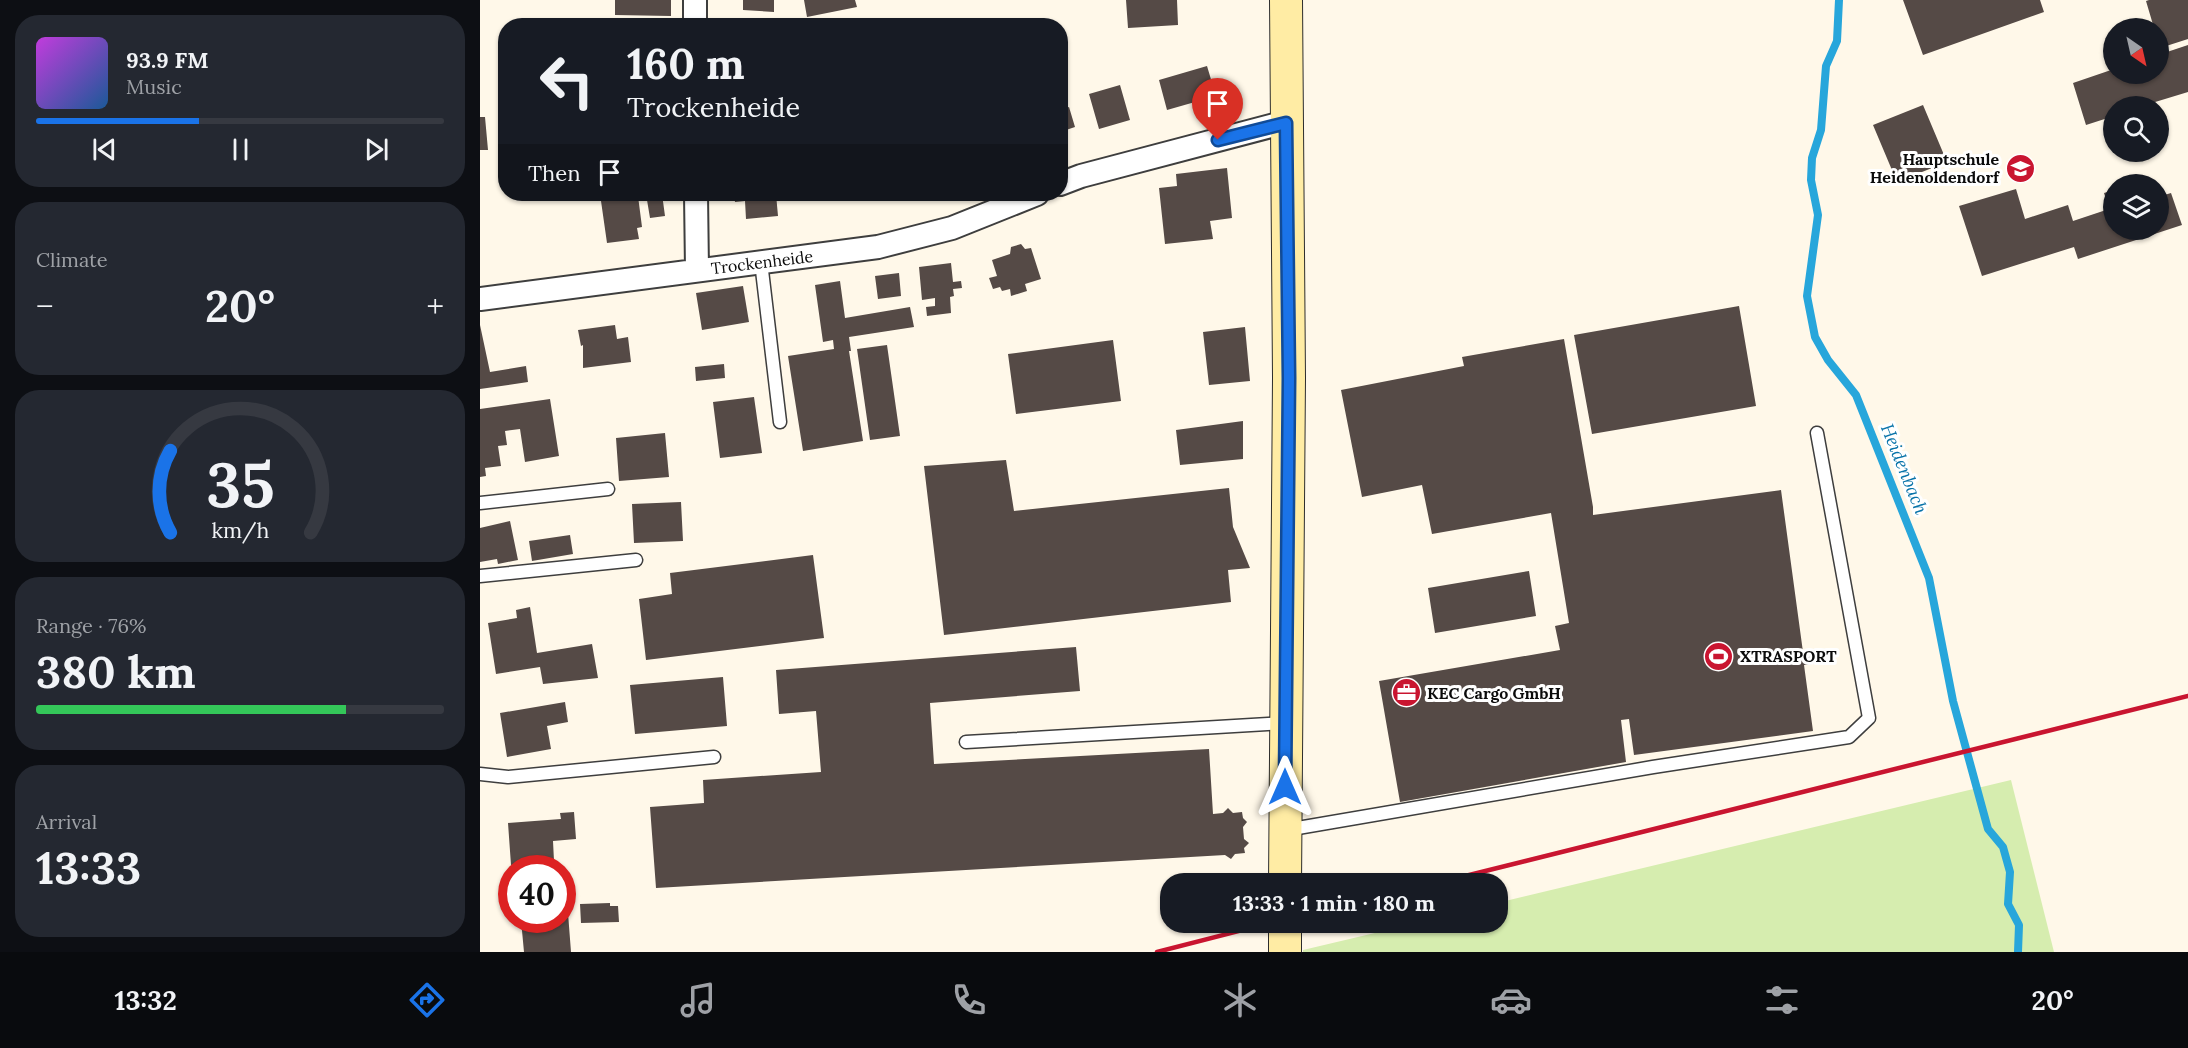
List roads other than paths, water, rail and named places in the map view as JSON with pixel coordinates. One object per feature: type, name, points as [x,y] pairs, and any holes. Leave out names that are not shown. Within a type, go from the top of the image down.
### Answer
[{"type":"street","points":[[695,0],[695,18]]},
{"type":"street","points":[[1285,873],[1289,378],[1286,0]]},
{"type":"street","points":[[1068,181],[1286,123]]},
{"type":"street","points":[[696,201],[697,270]]},
{"type":"street","name":"Trockenheide","points":[[480,299],[878,247],[952,228],[1020,201]]},
{"type":"street","points":[[1285,933],[1285,952]]},
{"type":"lane","points":[[762,262],[780,422]]},
{"type":"lane","points":[[1285,830],[1653,767],[1849,737],[1869,718],[1817,433]]},
{"type":"lane","points":[[480,503],[608,489]]},
{"type":"lane","points":[[480,576],[636,560]]},
{"type":"lane","points":[[966,742],[1285,723]]},
{"type":"lane","points":[[480,774],[508,777],[714,757]]},
{"type":"waterway","name":"Heidenbach","points":[[1839,0],[1837,41],[1826,66],[1821,130],[1812,158],[1811,180],[1818,215],[1807,296],[1815,337],[1828,360],[1856,395],[1929,578],[1953,701],[1988,829],[2003,847],[2010,872],[2008,904],[2019,925],[2018,952]]},
{"type":"railway","points":[[1477,873],[2188,696]]},
{"type":"railway","points":[[1157,952],[1231,933]]},
{"type":"place","name":"Hauptschule Heidenoldendorf","points":[[2020,168]]},
{"type":"place","name":"XTRASPORT","points":[[1719,656]]},
{"type":"place","name":"KEC Cargo GmbH","points":[[1406,693]]}]
